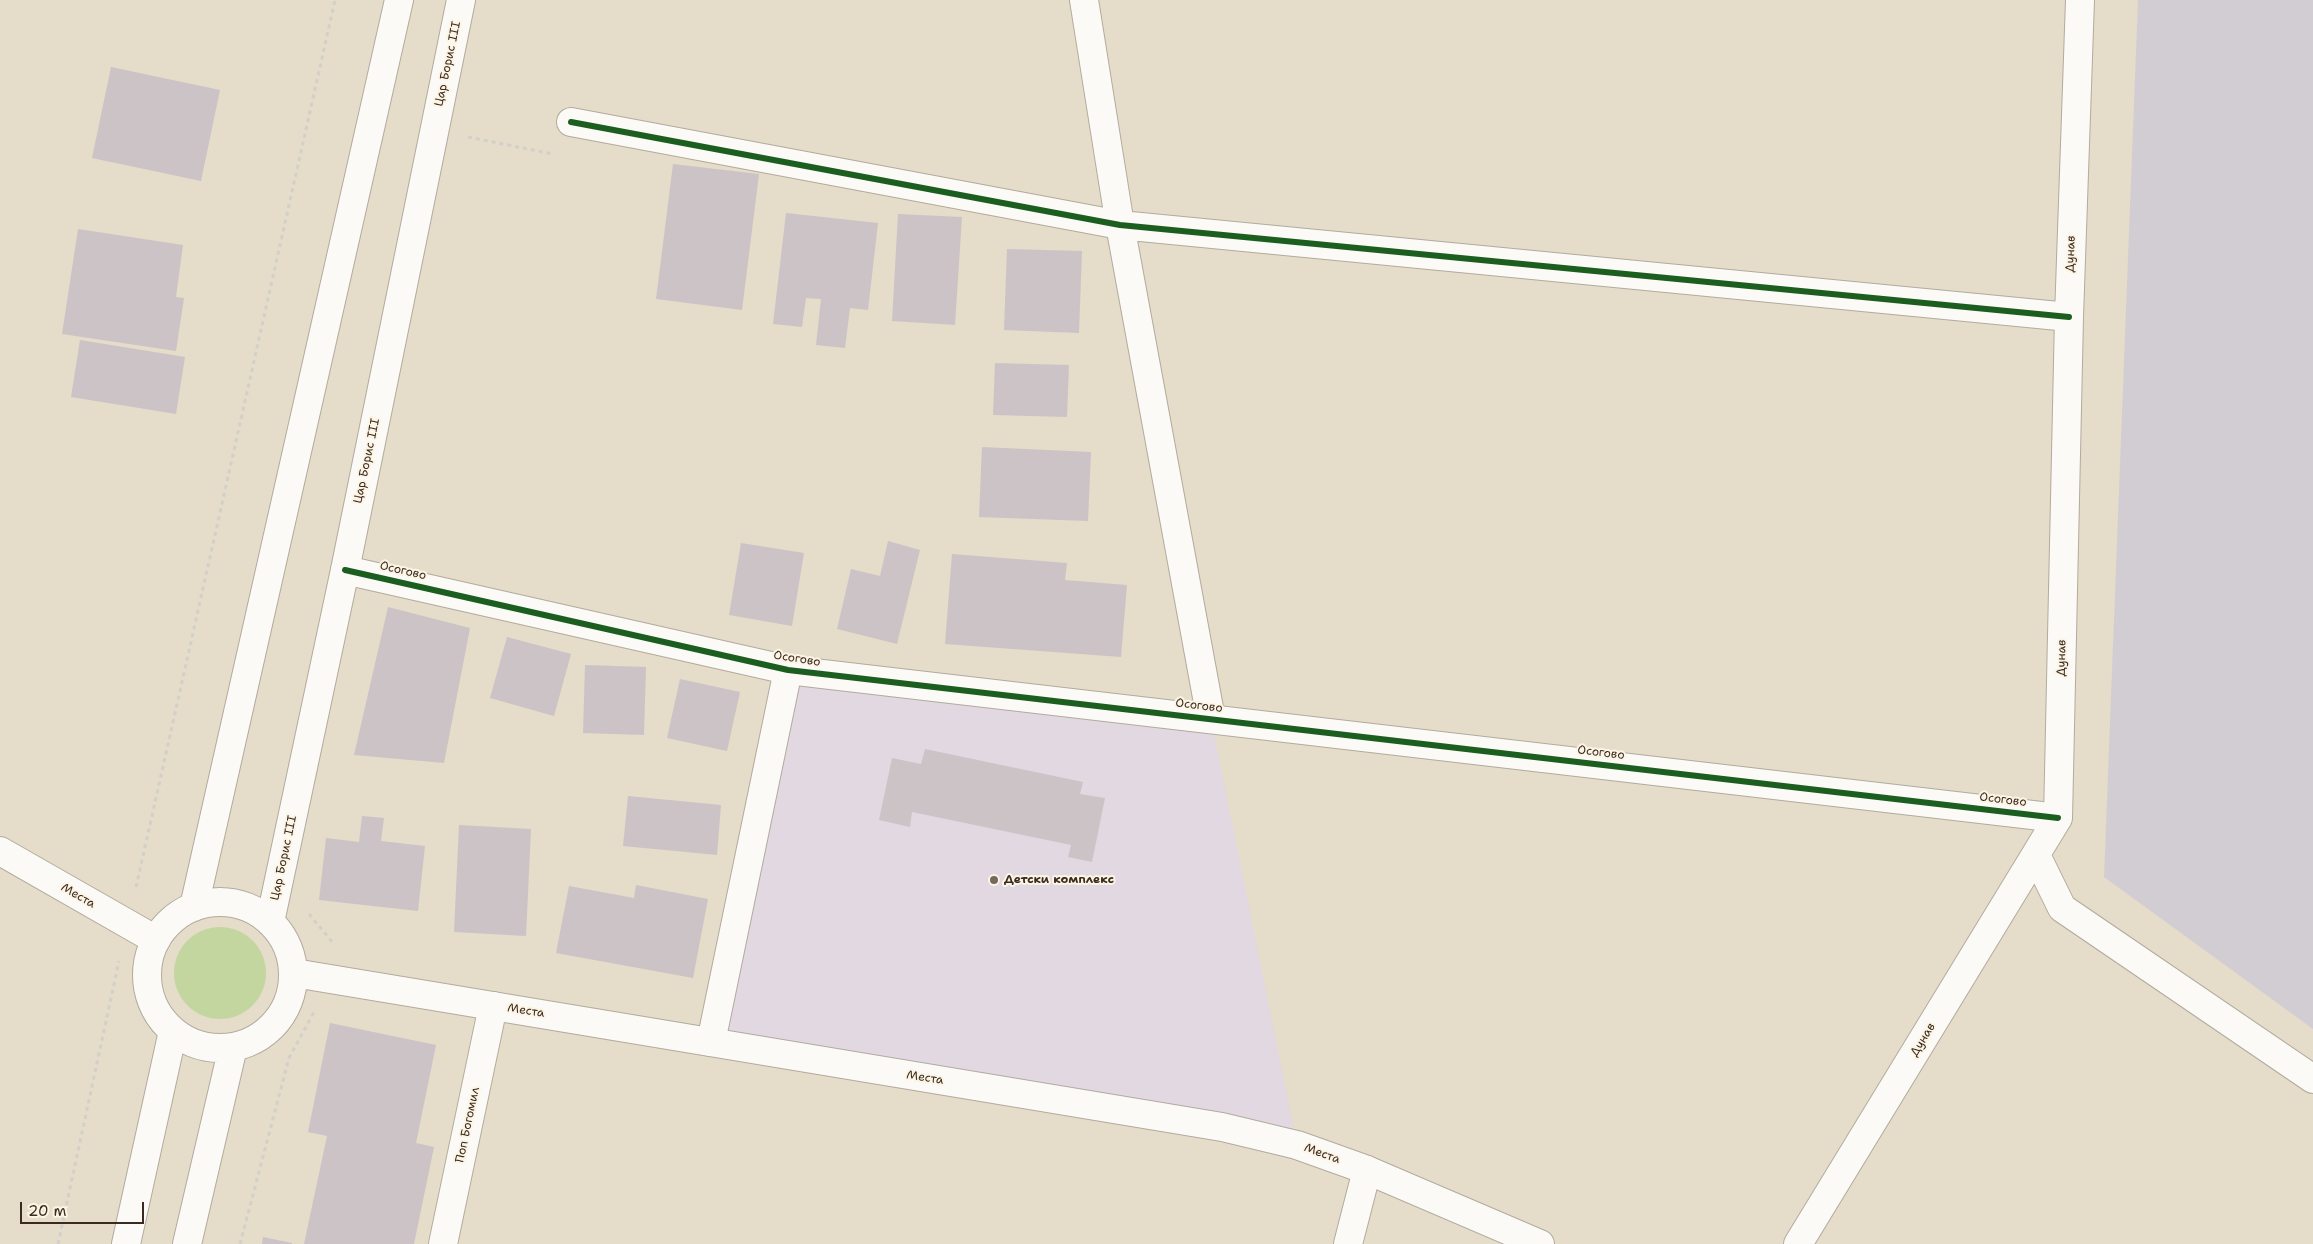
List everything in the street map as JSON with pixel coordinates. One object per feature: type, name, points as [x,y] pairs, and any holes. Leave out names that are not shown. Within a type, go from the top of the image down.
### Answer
[{"type":"street","points":[[194,907],[399,0]]},
{"type":"street","name":"Цар Борис III","points":[[270,922],[345,570],[461,0]]},
{"type":"street","points":[[1084,0],[1120,225],[1211,719]]},
{"type":"street","name":"Дунав","points":[[1798,1244],[2058,818],[2069,317],[2080,0]]},
{"type":"street","points":[[572,122],[1120,225],[2069,317]]},
{"type":"street","name":"Осогово","points":[[345,570],[788,670],[2058,818]]},
{"type":"street","points":[[711,1042],[788,670]]},
{"type":"street","name":"Места","points":[[0,851],[156,940]]},
{"type":"street","points":[[2036,855],[2062,908],[2313,1079]]},
{"type":"street","points":[[214,903],[234,903],[254,910],[270,922],[287,944],[294,973],[288,1004],[277,1021],[253,1040],[233,1047],[201,1046],[192,1043],[174,1031],[156,1010],[149,993],[148,966],[156,940],[172,920],[194,907],[214,903]]},
{"type":"street","name":"Места","points":[[294,973],[1222,1127],[1297,1145],[1368,1170],[1540,1244]]},
{"type":"street","name":"Поп Богомил","points":[[443,1244],[493,1006]]},
{"type":"street","points":[[126,1244],[174,1031]]},
{"type":"street","points":[[187,1244],[233,1047]]},
{"type":"street","points":[[1348,1244],[1368,1170]]},
{"type":"path","points":[[58,1244],[335,0]]},
{"type":"path","points":[[462,136],[565,157],[572,122]]},
{"type":"shaded area","points":[[2138,0],[2313,0],[2313,1029],[2104,877]]},
{"type":"shaded area","name":"Детски комплекс","points":[[788,670],[1211,719],[1297,1145],[711,1042]]},
{"type":"green space","points":[[220,927],[237,931],[252,941],[262,956],[266,973],[262,990],[252,1005],[237,1015],[220,1019],[203,1015],[188,1005],[178,990],[174,973],[178,956],[188,941],[203,931]]},
{"type":"building","points":[[111,67],[220,90],[201,181],[92,158]]},
{"type":"building","points":[[673,164],[759,174],[742,310],[656,299]]},
{"type":"building","points":[[786,213],[878,223],[868,310],[850,308],[845,348],[816,345],[821,299],[806,298],[802,327],[773,324]]},
{"type":"building","points":[[898,214],[962,217],[955,325],[892,321]]},
{"type":"building","points":[[78,229],[183,245],[176,297],[184,298],[176,351],[62,334]]},
{"type":"building","points":[[1007,249],[1082,251],[1079,333],[1004,330]]},
{"type":"building","points":[[80,340],[185,357],[176,414],[71,397]]},
{"type":"building","points":[[995,363],[1069,365],[1067,417],[993,415]]},
{"type":"building","points":[[982,447],[1091,452],[1088,521],[979,517]]},
{"type":"building","points":[[888,541],[920,550],[897,644],[837,629],[851,569],[880,576]]},
{"type":"building","points":[[741,543],[804,553],[792,626],[729,615]]},
{"type":"building","points":[[952,554],[1067,563],[1065,580],[1127,585],[1121,657],[945,644]]},
{"type":"building","points":[[388,607],[470,628],[444,763],[354,755]]},
{"type":"building","points":[[507,637],[571,654],[554,716],[490,698]]},
{"type":"building","points":[[585,665],[646,667],[644,735],[583,733]]},
{"type":"building","points":[[680,679],[740,692],[727,751],[667,738]]},
{"type":"building","points":[[925,749],[1083,782],[1080,794],[1105,798],[1092,862],[1068,857],[1071,845],[912,812],[910,827],[879,820],[892,758],[921,764]]},
{"type":"building","points":[[628,796],[721,805],[717,855],[623,846]]},
{"type":"building","points":[[362,816],[384,818],[381,841],[425,846],[418,911],[319,900],[326,838],[359,842]]},
{"type":"building","points":[[459,825],[531,829],[526,936],[454,932]]},
{"type":"building","points":[[636,885],[708,899],[693,978],[556,953],[569,886],[634,898]]},
{"type":"building","points":[[330,1023],[436,1045],[416,1143],[434,1147],[414,1244],[304,1244],[327,1136],[308,1132]]},
{"type":"building","points":[[263,1237],[292,1243],[292,1244],[262,1244]]},
{"type":"cycle path","points":[[571,122],[1120,225],[2069,317]]},
{"type":"cycle path","points":[[345,570],[788,670],[2058,818]]},
{"type":"place","name":"Детски комплекс","points":[[994,880]]}]
